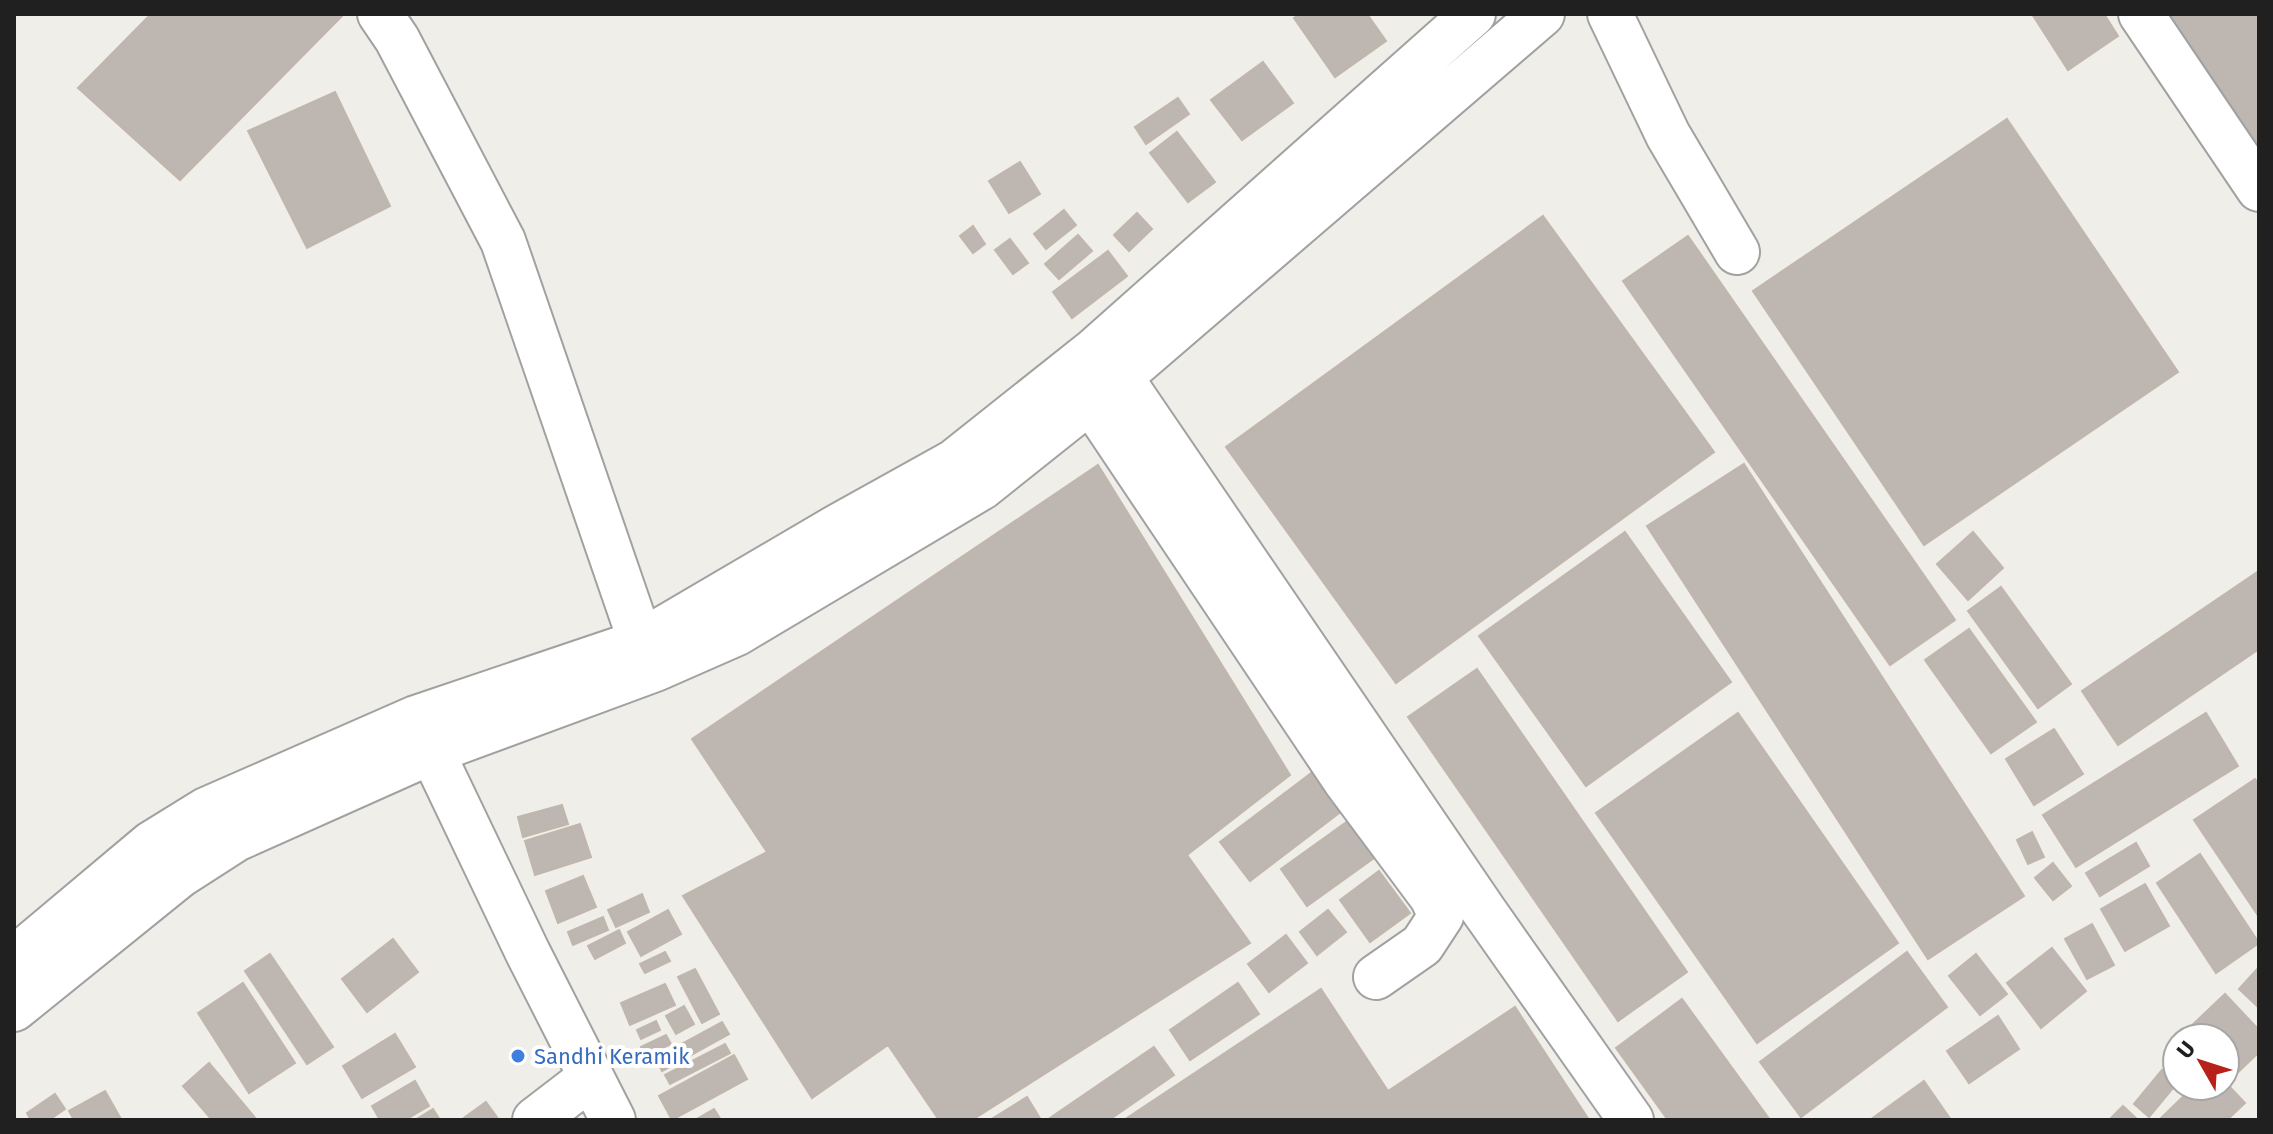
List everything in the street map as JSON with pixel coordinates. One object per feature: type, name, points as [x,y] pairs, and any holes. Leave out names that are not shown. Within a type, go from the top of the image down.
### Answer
[{"type":"street","points":[[380,14],[397,39],[503,241],[641,642]]},
{"type":"street","points":[[424,735],[655,669],[737,633],[982,487],[1102,375],[1473,14]]},
{"type":"street","points":[[14,959],[125,893],[180,875],[236,839],[424,735],[641,642],[954,462],[1010,420],[1102,375],[1542,14]]},
{"type":"street","points":[[1610,14],[1668,135],[1737,252]]},
{"type":"street","points":[[2141,14],[2259,189]]},
{"type":"street","points":[[1102,375],[1345,780],[1432,897],[1441,916],[1422,945],[1376,977]]},
{"type":"street","points":[[1102,375],[1631,1120]]},
{"type":"street","points":[[424,735],[528,953],[613,1120]]},
{"type":"street","points":[[14,1009],[125,893]]},
{"type":"street","points":[[535,1120],[591,1077]]},
{"type":"building","points":[[151,14],[342,16],[180,180],[78,88]]},
{"type":"building","points":[[1300,14],[1367,14],[1386,41],[1335,77],[1294,18]]},
{"type":"building","points":[[2032,14],[2104,14],[2118,36],[2068,70]]},
{"type":"building","points":[[2158,14],[2259,14],[2259,160]]},
{"type":"building","points":[[1263,62],[1293,103],[1242,140],[1211,100]]},
{"type":"building","points":[[335,92],[390,206],[307,248],[248,131]]},
{"type":"building","points":[[1178,98],[1189,114],[1146,144],[1135,127]]},
{"type":"building","points":[[2007,119],[2178,372],[1924,545],[1753,291]]},
{"type":"building","points":[[1177,132],[1215,182],[1188,202],[1150,153]]},
{"type":"building","points":[[1020,162],[1040,194],[1009,213],[989,181]]},
{"type":"building","points":[[1064,210],[1076,225],[1046,249],[1034,234]]},
{"type":"building","points":[[1137,213],[1152,229],[1129,251],[1114,235]]},
{"type":"building","points":[[1543,216],[1714,452],[1396,683],[1226,447]]},
{"type":"building","points":[[973,226],[985,244],[973,253],[960,236]]},
{"type":"building","points":[[1078,235],[1092,251],[1059,279],[1045,264]]},
{"type":"building","points":[[1688,236],[1955,620],[1890,665],[1623,281]]},
{"type":"building","points":[[1010,239],[1028,263],[1013,274],[995,250]]},
{"type":"building","points":[[1108,251],[1127,276],[1072,318],[1053,292]]},
{"type":"building","points":[[1744,464],[2024,896],[1928,959],[1647,526]]},
{"type":"building","points":[[1098,465],[1290,775],[1187,855],[1250,943],[972,1120],[939,1120],[888,1045],[812,1098],[683,896],[767,852],[692,739]]},
{"type":"building","points":[[1625,532],[1731,682],[1586,786],[1479,636]]},
{"type":"building","points":[[1973,532],[2003,568],[1968,600],[1937,564]]},
{"type":"building","points":[[2259,571],[2259,649],[2118,745],[2082,691]]},
{"type":"building","points":[[2001,587],[2071,684],[2038,708],[1968,611]]},
{"type":"building","points":[[1969,629],[2036,722],[1991,753],[1925,660]]},
{"type":"building","points":[[1477,669],[1687,972],[1618,1021],[1408,717]]},
{"type":"building","points":[[1738,713],[1898,943],[1757,1043],[1596,813]]},
{"type":"building","points":[[2206,713],[2238,766],[2076,867],[2043,815]]},
{"type":"building","points":[[2054,729],[2083,774],[2034,805],[2006,759]]},
{"type":"building","points":[[1318,768],[1347,807],[1250,881],[1220,842]]},
{"type":"building","points":[[2255,779],[2259,784],[2259,917],[2194,820]]},
{"type":"building","points":[[562,805],[568,824],[523,837],[518,817]]},
{"type":"building","points":[[1355,816],[1381,853],[1307,906],[1281,869]]},
{"type":"building","points":[[580,824],[591,857],[535,875],[525,841]]},
{"type":"building","points":[[2032,832],[2044,857],[2028,864],[2017,840]]},
{"type":"building","points":[[2136,843],[2149,866],[2100,896],[2086,873]]},
{"type":"building","points":[[2200,854],[2259,943],[2216,973],[2157,883]]},
{"type":"building","points":[[2053,863],[2071,886],[2053,900],[2035,878]]},
{"type":"building","points":[[1379,871],[1410,913],[1370,942],[1340,900]]},
{"type":"building","points":[[583,876],[596,907],[558,923],[546,891]]},
{"type":"building","points":[[2145,884],[2169,926],[2125,951],[2101,909]]},
{"type":"building","points":[[642,894],[649,912],[616,927],[608,910]]},
{"type":"building","points":[[668,910],[681,934],[641,956],[628,932]]},
{"type":"building","points":[[1328,910],[1346,932],[1317,955],[1300,932]]},
{"type":"building","points":[[603,917],[608,930],[573,945],[568,932]]},
{"type":"building","points":[[2092,924],[2114,965],[2087,979],[2065,939]]},
{"type":"building","points":[[619,930],[625,943],[595,959],[588,946]]},
{"type":"building","points":[[1286,935],[1307,963],[1269,992],[1248,964]]},
{"type":"building","points":[[393,939],[418,972],[367,1012],[342,979]]},
{"type":"building","points":[[2052,948],[2086,991],[2041,1028],[2007,983]]},
{"type":"building","points":[[665,952],[670,961],[645,973],[640,964]]},
{"type":"building","points":[[1907,952],[1947,1007],[1801,1117],[1760,1062]]},
{"type":"building","points":[[270,954],[333,1047],[307,1064],[245,971]]},
{"type":"building","points":[[1976,954],[2007,994],[1980,1015],[1949,976]]},
{"type":"building","points":[[2259,967],[2259,1008],[2239,989]]},
{"type":"building","points":[[695,969],[719,1014],[702,1023],[678,977]]},
{"type":"building","points":[[243,983],[295,1063],[249,1093],[198,1013]]},
{"type":"building","points":[[1238,983],[1259,1014],[1190,1060],[1170,1030]]},
{"type":"building","points":[[665,984],[675,1005],[630,1025],[621,1003]]},
{"type":"building","points":[[1321,989],[1388,1091],[1515,1007],[1589,1120],[1124,1120]]},
{"type":"building","points":[[2225,994],[2259,1030],[2259,1052],[2241,1069],[2241,1022],[2195,1022]]},
{"type":"building","points":[[1682,999],[1770,1120],[1668,1120],[1616,1048]]},
{"type":"building","points":[[684,1006],[694,1024],[676,1034],[666,1016]]},
{"type":"building","points":[[1998,1016],[2019,1049],[1969,1083],[1947,1051]]},
{"type":"building","points":[[656,1021],[660,1030],[641,1039],[637,1030]]},
{"type":"building","points":[[722,1022],[729,1034],[662,1071],[656,1058]]},
{"type":"building","points":[[395,1034],[415,1067],[362,1098],[343,1066]]},
{"type":"building","points":[[666,1035],[671,1044],[645,1056],[641,1047]]},
{"type":"building","points":[[725,1044],[730,1053],[670,1084],[665,1075]]},
{"type":"building","points":[[1154,1047],[1174,1075],[1109,1120],[1047,1120]]},
{"type":"building","points":[[734,1055],[747,1079],[672,1120],[659,1096]]},
{"type":"building","points":[[209,1063],[257,1120],[212,1120],[183,1086]]},
{"type":"building","points":[[2161,1071],[2161,1102],[2149,1117],[2134,1104]]},
{"type":"building","points":[[415,1081],[429,1106],[405,1120],[380,1120],[372,1106]]},
{"type":"building","points":[[1924,1081],[1951,1120],[1870,1120]]},
{"type":"building","points":[[105,1091],[121,1119],[74,1120],[69,1111]]},
{"type":"building","points":[[55,1094],[65,1109],[49,1120],[31,1120],[27,1113]]},
{"type":"building","points":[[1027,1097],[1041,1120],[990,1120]]},
{"type":"building","points":[[2241,1099],[2245,1103],[2227,1120],[2159,1120],[2178,1102],[2241,1102]]},
{"type":"building","points":[[486,1102],[499,1120],[461,1120]]},
{"type":"building","points":[[2123,1106],[2138,1120],[2109,1120]]},
{"type":"building","points":[[433,1109],[440,1120],[415,1120]]},
{"type":"building","points":[[714,1109],[721,1120],[695,1120]]},
{"type":"place","name":"Sandhi Keramik","points":[[518,1056]]}]
